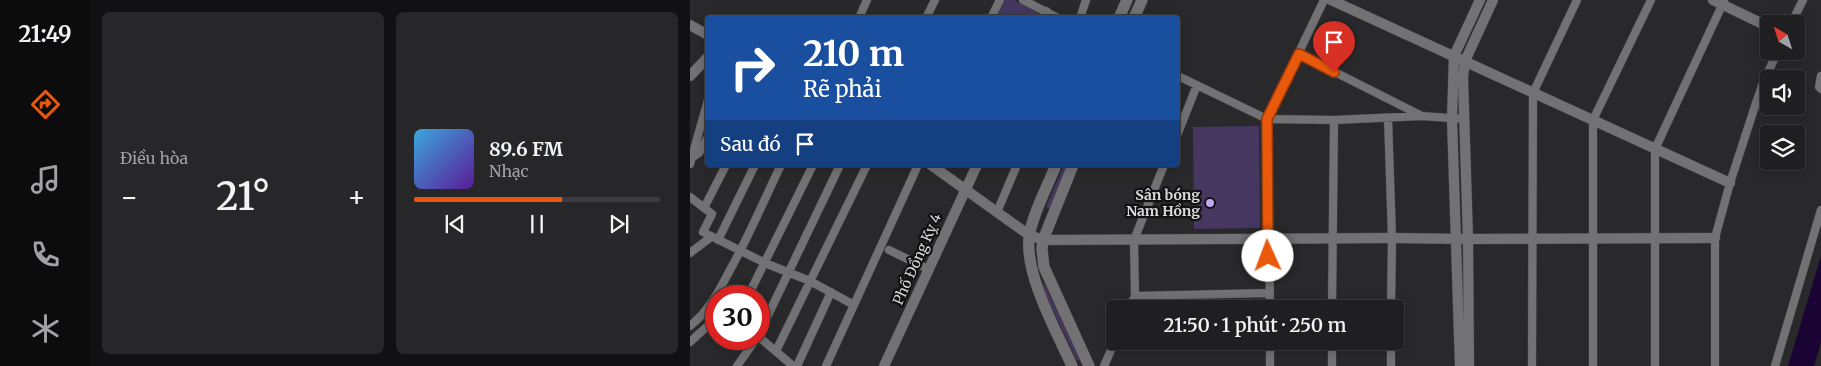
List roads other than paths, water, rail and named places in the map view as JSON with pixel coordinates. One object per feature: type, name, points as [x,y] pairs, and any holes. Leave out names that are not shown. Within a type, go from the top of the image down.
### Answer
[{"type":"main road","points":[[1121,15],[1127,0]]},
{"type":"main road","points":[[1135,15],[1142,0]]},
{"type":"main road","points":[[1055,167],[1029,234],[1029,256],[1032,273],[1072,366]]},
{"type":"main road","points":[[1073,167],[1043,240],[1042,249],[1044,268],[1089,366]]},
{"type":"street","points":[[860,15],[867,0]]},
{"type":"street","points":[[928,15],[935,0]]},
{"type":"street","points":[[992,15],[1000,0]]},
{"type":"street","points":[[1024,0],[1045,15]]},
{"type":"street","points":[[1081,15],[1086,0]]},
{"type":"street","points":[[1270,300],[1267,119],[1324,0]]},
{"type":"street","points":[[1331,0],[1730,184]]},
{"type":"street","points":[[1460,366],[1452,119],[1454,56],[1480,0]]},
{"type":"street","points":[[1468,366],[1468,239],[1464,119],[1465,61],[1493,0]]},
{"type":"street","points":[[1532,366],[1533,93],[1577,0]]},
{"type":"street","points":[[1593,366],[1593,120],[1651,0]]},
{"type":"street","points":[[1796,15],[1803,0]]},
{"type":"street","points":[[1655,366],[1654,238],[1656,149],[1720,2],[1760,22]]},
{"type":"street","points":[[690,25],[705,33]]},
{"type":"street","points":[[1299,54],[1422,116]]},
{"type":"street","points":[[690,76],[705,60]]},
{"type":"street","points":[[1715,366],[1716,238],[1730,184],[1763,83],[1774,60]]},
{"type":"street","points":[[1821,76],[1819,87],[1821,89]]},
{"type":"street","points":[[1180,77],[1267,119],[1334,120],[1422,116],[1464,119]]},
{"type":"street","points":[[1180,128],[1197,86]]},
{"type":"street","points":[[691,160],[705,111]]},
{"type":"street","points":[[1388,118],[1392,238],[1391,300]]},
{"type":"street","points":[[1332,300],[1334,120]]},
{"type":"street","points":[[691,160],[699,153],[705,142]]},
{"type":"street","points":[[704,208],[725,167]]},
{"type":"street","points":[[690,253],[714,238],[755,167]]},
{"type":"street","points":[[690,326],[703,315],[713,302],[740,251],[779,167]]},
{"type":"street","points":[[754,285],[812,167]]},
{"type":"street","points":[[770,311],[839,167]]},
{"type":"street","points":[[776,351],[866,167]]},
{"type":"street","points":[[826,366],[917,167]]},
{"type":"street","points":[[934,167],[1029,234],[1043,240],[1716,238]]},
{"type":"street","name":"Phố Đồng Kỵ 4","points":[[884,366],[960,198],[976,167]]},
{"type":"street","points":[[997,212],[1016,167]]},
{"type":"street","points":[[1133,300],[1135,296],[1134,240],[1163,167]]},
{"type":"street","points":[[691,200],[712,214],[703,232],[765,263],[810,281],[854,305]]},
{"type":"street","points":[[1775,366],[1821,210]]},
{"type":"street","points":[[889,250],[928,269]]},
{"type":"street","points":[[797,366],[831,292]]},
{"type":"street","points":[[1135,296],[1270,293]]},
{"type":"street","points":[[690,342],[705,328]]},
{"type":"street","points":[[770,346],[793,366]]},
{"type":"street","points":[[737,366],[749,350]]},
{"type":"street","points":[[1104,366],[1111,350]]},
{"type":"street","points":[[1270,350],[1270,366]]},
{"type":"street","points":[[1332,350],[1332,366]]},
{"type":"street","points":[[1391,350],[1391,366]]},
{"type":"place","name":"Sân bóng Nam Hồng","points":[[1210,203]]}]
